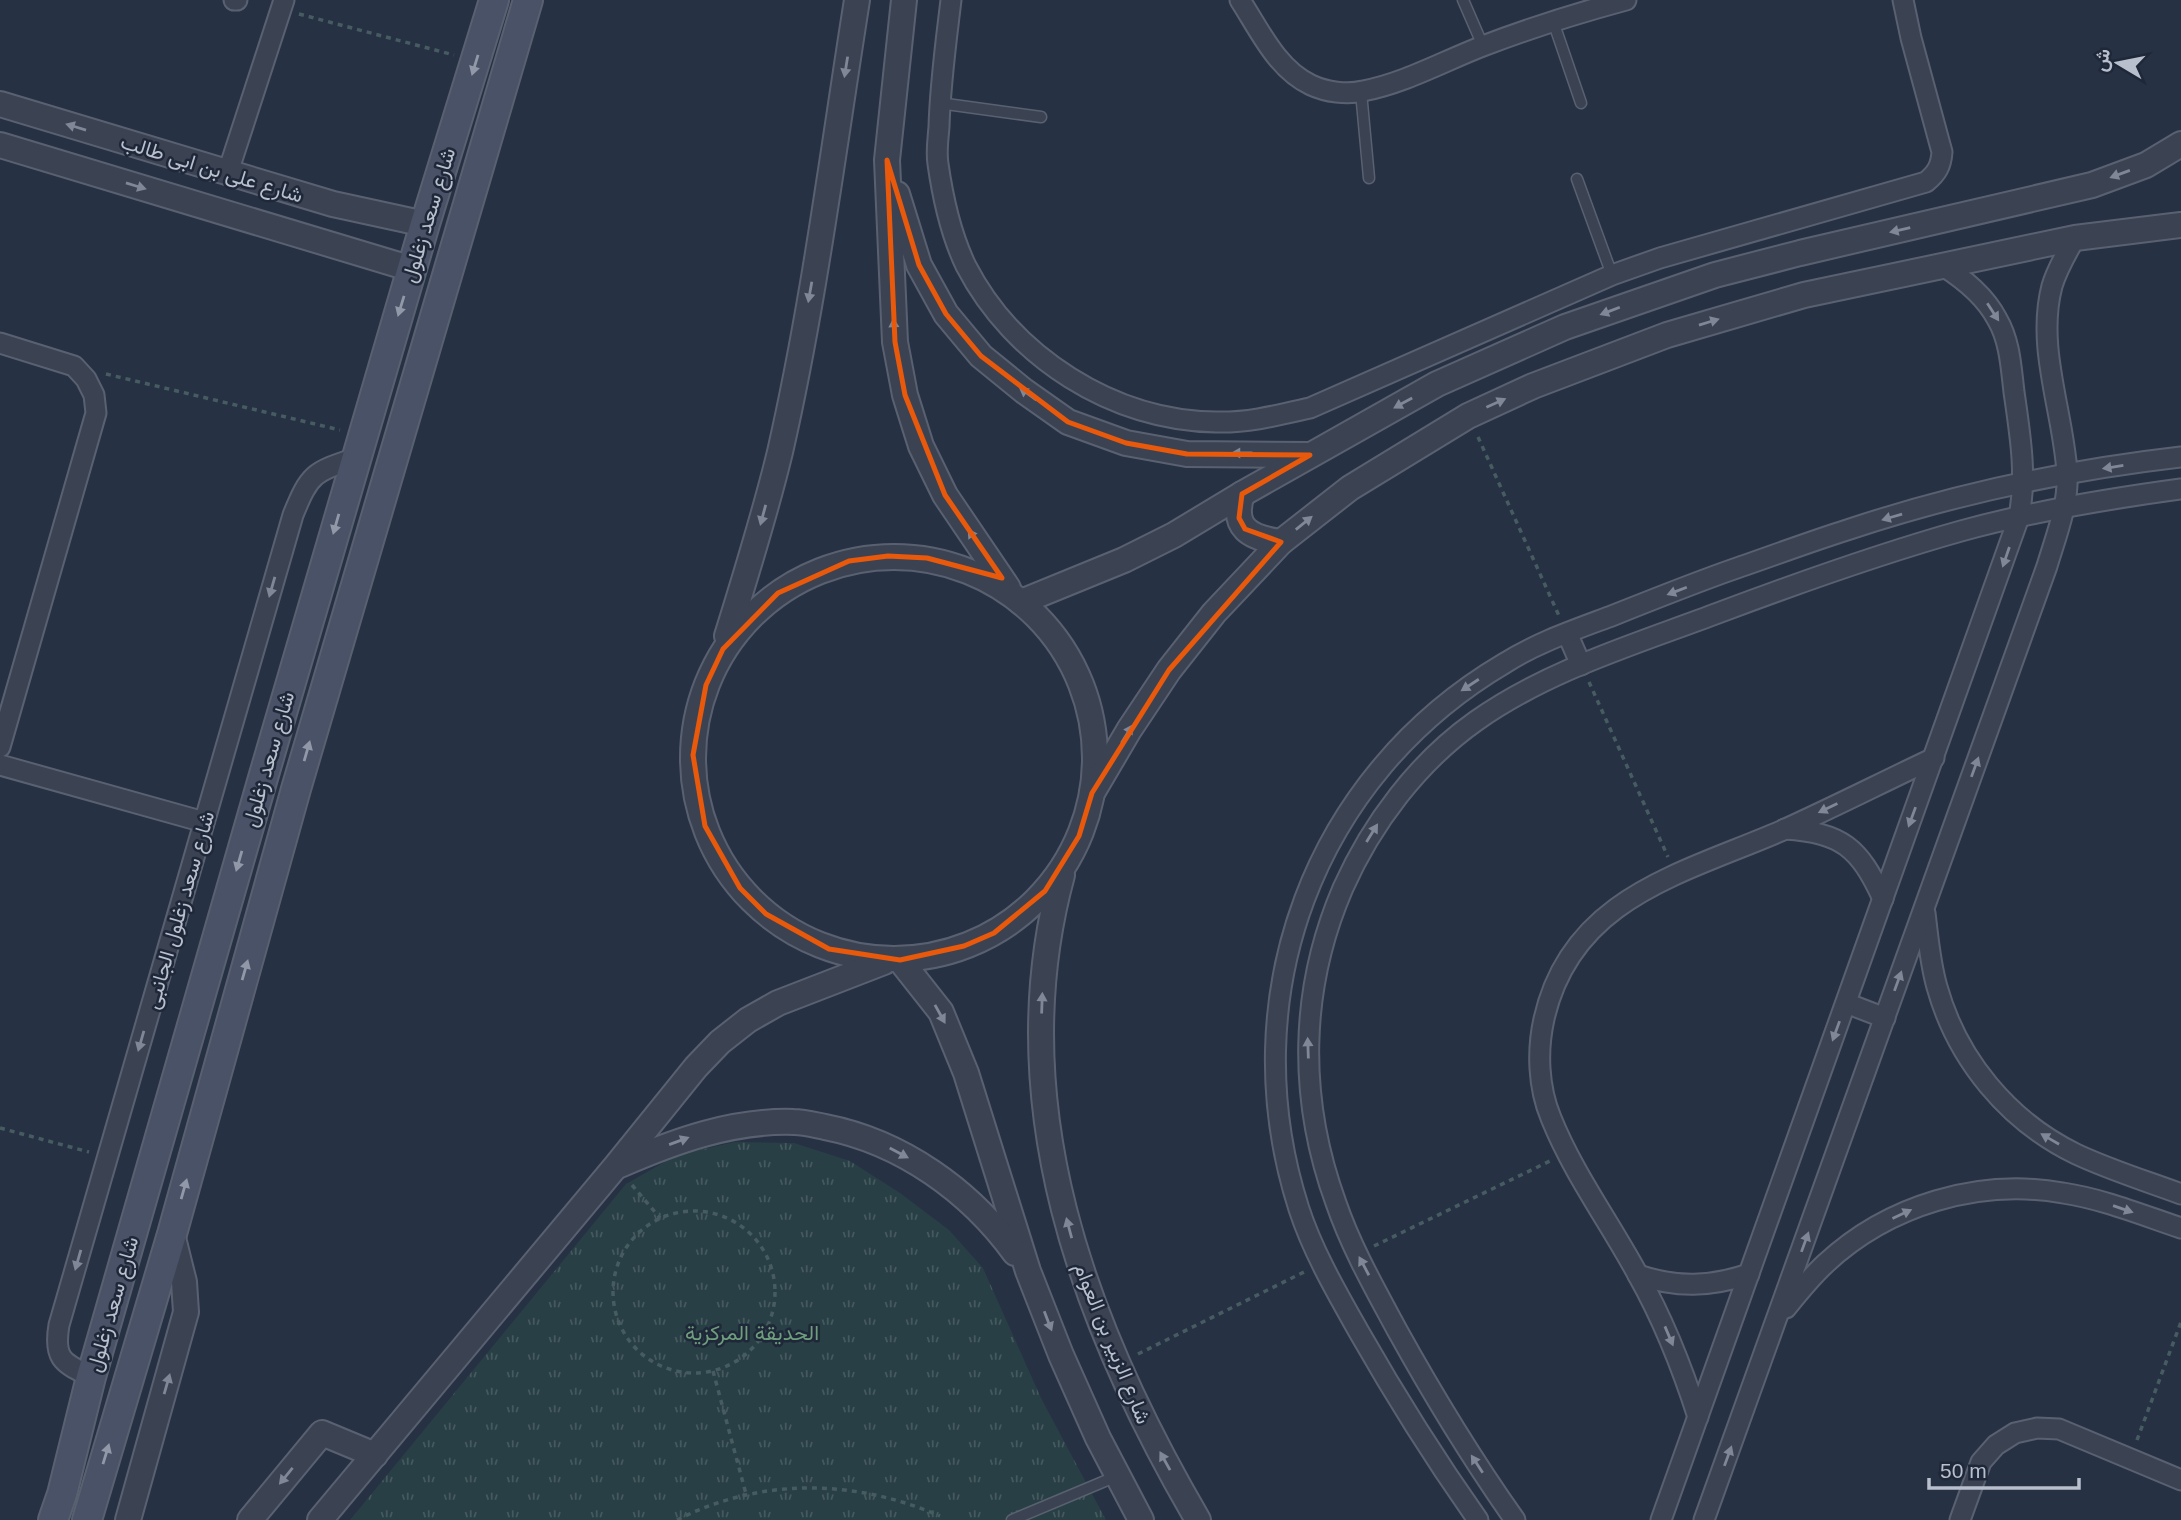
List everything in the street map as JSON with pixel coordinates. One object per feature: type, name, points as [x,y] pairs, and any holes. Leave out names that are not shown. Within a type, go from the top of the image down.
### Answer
[{"type":"main road","name":"شارع سعد زغلول","points":[[55,1513],[91,1377],[262,778],[425,224],[494,0]]},
{"type":"main road","name":"شارع سعد زغلول","points":[[88,1516],[172,1234],[296,789],[528,0]]},
{"type":"main road","points":[[262,778],[296,789]]},
{"type":"main road","points":[[55,1513],[88,1516]]},
{"type":"street","points":[[857,0],[818,244],[782,440],[756,543],[723,649],[706,685],[696,719],[693,755],[705,826],[720,859],[740,888],[766,914],[796,934],[829,949],[864,957],[896,959],[933,956],[994,933],[1021,914],[1045,891],[1079,836],[1092,793],[1095,748],[1088,704],[1071,662],[1046,625],[1017,598],[945,495],[921,446],[905,395],[895,342],[887,160],[904,0]]},
{"type":"street","points":[[951,0],[939,103],[937,160],[947,215],[966,266],[995,312],[1033,352],[1077,383],[1121,404],[1167,417],[1227,421],[1263,419],[1310,408],[1612,275],[1660,258],[1926,182],[1941,164],[1942,152],[1910,38],[1903,0]]},
{"type":"street","points":[[1240,0],[1274,54],[1291,73],[1312,86],[1336,92],[1361,92],[1395,83],[1553,20],[1626,0]]},
{"type":"street","points":[[228,172],[282,4]]},
{"type":"street","name":"شارع على بن ابى طالب","points":[[0,104],[333,204],[425,224]]},
{"type":"street","points":[[723,649],[748,618],[778,593],[812,573],[849,561],[888,556],[927,558],[965,568],[1017,598],[1124,560],[1174,535],[1437,384],[1513,349],[1630,303],[1715,275],[1800,253],[2092,185],[2146,165],[2181,144]]},
{"type":"street","name":"شارع على بن ابى طالب","points":[[0,145],[412,269]]},
{"type":"street","points":[[887,160],[919,265],[946,314],[981,356],[1068,422],[1126,443],[1187,454],[1311,455]]},
{"type":"street","points":[[322,241],[333,204]]},
{"type":"street","points":[[1092,793],[1169,670],[1214,612],[1280,542],[1350,488],[1468,416],[1599,360],[1689,328],[1804,295],[2075,238],[2181,225]]},
{"type":"street","points":[[1704,1520],[2048,566],[2064,508],[2067,474],[2048,339],[2048,313],[2052,286],[2075,238]]},
{"type":"street","points":[[1661,1520],[2019,517],[2023,482],[2022,451],[2008,345],[1998,319],[1982,296],[1961,277],[1943,266]]},
{"type":"street","points":[[0,343],[74,366],[86,379],[94,395],[96,413],[0,747]]},
{"type":"street","name":"شارع سعد زغلول الجانبى","points":[[91,1377],[64,1363],[57,1338],[204,822],[293,514],[303,490],[320,470],[359,447]]},
{"type":"street","points":[[1478,1520],[1392,1390],[1322,1264],[1297,1200],[1285,1160],[1277,1106],[1275,1039],[1282,973],[1299,909],[1326,849],[1360,792],[1403,741],[1442,706],[1507,661],[1567,633],[1850,528],[2023,482],[2181,457]]},
{"type":"street","points":[[1515,1520],[1422,1374],[1357,1254],[1336,1205],[1320,1152],[1310,1102],[1308,1036],[1315,975],[1331,916],[1356,860],[1388,808],[1428,762],[1465,730],[1525,690],[1581,665],[1856,563],[1962,531],[2064,508],[2181,489]]},
{"type":"street","points":[[1242,494],[1238,505],[1239,518],[1245,529],[1254,537],[1280,542]]},
{"type":"street","points":[[1567,633],[1581,665]]},
{"type":"street","points":[[1698,1417],[1662,1320],[1550,1116],[1541,1077],[1540,1036],[1549,996],[1566,959],[1591,927],[1623,901],[1934,758]]},
{"type":"street","points":[[0,765],[204,822]]},
{"type":"street","points":[[1783,829],[1816,832],[1838,840],[1858,855],[1872,875],[1883,899]]},
{"type":"street","name":"شارع الزبير بن العوام","points":[[1064,864],[1052,911],[1043,977],[1040,1044],[1044,1110],[1055,1176],[1092,1303],[1147,1430],[1198,1520]]},
{"type":"street","points":[[1924,909],[1936,985],[1948,1021],[1965,1054],[1987,1085],[2013,1112],[2042,1135],[2075,1153],[2181,1194]]},
{"type":"street","points":[[320,1520],[616,1167],[696,1067],[720,1042],[748,1020],[778,1003],[896,959]]},
{"type":"street","points":[[896,959],[941,1012],[966,1073],[1028,1271],[1098,1438],[1141,1520]]},
{"type":"street","points":[[1846,1003],[1885,1018]]},
{"type":"street","points":[[1277,1106],[1310,1102]]},
{"type":"street","points":[[616,1167],[702,1133],[745,1125],[795,1122],[842,1130],[886,1147],[938,1176],[967,1198],[1000,1232],[1028,1271]]},
{"type":"street","points":[[1777,1320],[1825,1264],[1854,1241],[1919,1206],[1954,1196],[2002,1189],[2063,1193],[2099,1201],[2181,1228]]},
{"type":"street","points":[[128,1520],[186,1312],[184,1282],[172,1234]]},
{"type":"street","points":[[1638,1275],[1660,1282],[1705,1285],[1749,1274]]},
{"type":"street","points":[[1960,1520],[1981,1462],[1996,1445],[2015,1433],[2037,1428],[2059,1429],[2181,1479]]},
{"type":"street","points":[[250,1520],[322,1433],[375,1455]]},
{"type":"lane","points":[[1463,0],[1483,46]]},
{"type":"lane","points":[[1553,20],[1581,103]]},
{"type":"lane","points":[[1361,92],[1368,178]]},
{"type":"lane","points":[[939,103],[1041,117]]},
{"type":"lane","points":[[1577,179],[1612,275]]},
{"type":"lane","points":[[1012,1520],[1117,1476]]},
{"type":"path","points":[[282,4],[476,61]]},
{"type":"path","points":[[74,366],[359,447]]},
{"type":"path","points":[[1468,416],[1567,633]]},
{"type":"path","points":[[1581,665],[1676,875]]},
{"type":"path","points":[[0,1128],[108,1157]]},
{"type":"path","points":[[1357,1254],[1568,1153]]},
{"type":"path","points":[[616,1167],[660,1218]]},
{"type":"path","points":[[691,1210],[722,1215],[749,1232],[760,1244],[773,1272],[774,1304],[763,1334],[742,1357],[713,1371],[682,1372],[652,1361],[629,1340],[615,1311],[614,1279],[625,1250],[640,1231],[660,1218],[691,1210]]},
{"type":"path","points":[[1118,1364],[1322,1264]]},
{"type":"path","points":[[2130,1459],[2181,1322]]},
{"type":"path","points":[[713,1371],[746,1494]]},
{"type":"path","points":[[677,1520],[746,1494],[802,1487],[841,1488],[887,1496],[940,1516]]},
{"type":"highlighted area","points":[[887,160],[919,265],[946,314],[981,356],[1068,422],[1126,443],[1187,454],[1310,455],[1242,494],[1239,518],[1245,529],[1281,542],[1169,670],[1092,793],[1079,836],[1045,891],[994,933],[964,946],[900,960],[829,949],[766,914],[740,888],[705,826],[693,755],[706,685],[723,649],[778,593],[849,561],[888,556],[927,558],[1002,578],[945,495],[905,395],[895,342]]},
{"type":"green space","name":"الحديقة المركزية","points":[[735,1142],[794,1143],[850,1161],[900,1193],[949,1230],[983,1268],[1041,1398],[1106,1520],[350,1520],[626,1184],[677,1155]]}]
